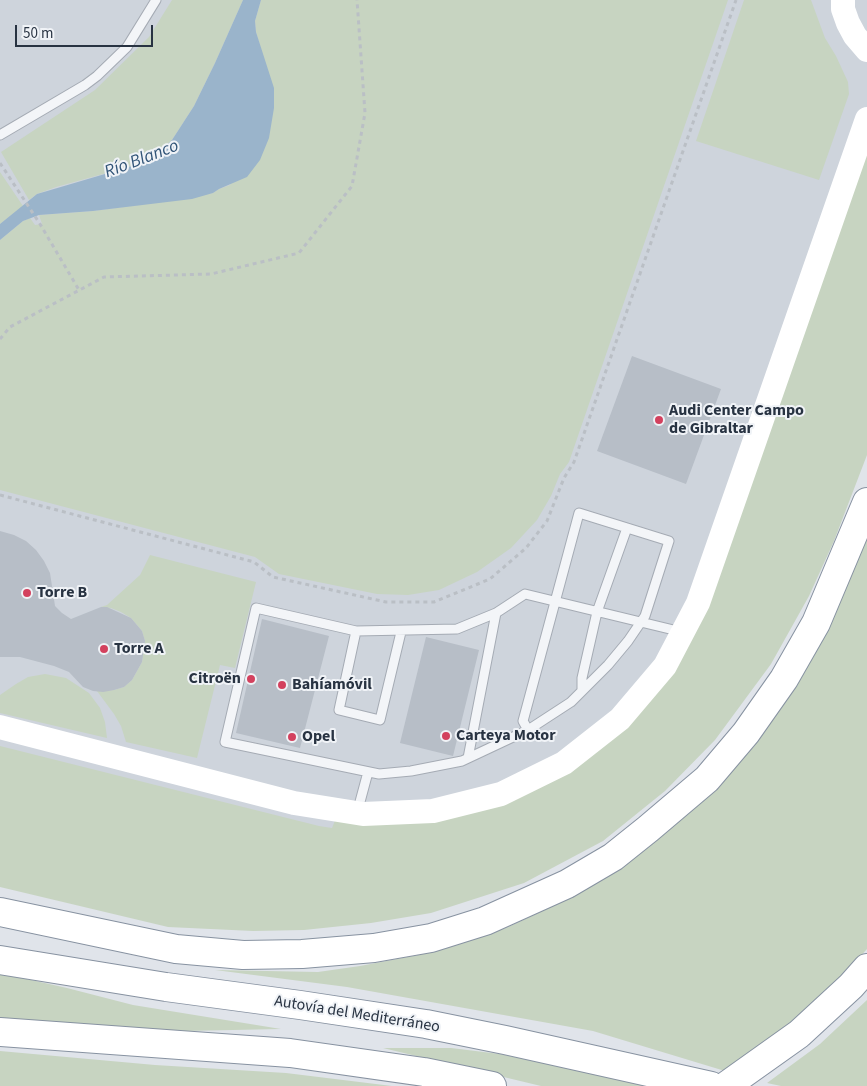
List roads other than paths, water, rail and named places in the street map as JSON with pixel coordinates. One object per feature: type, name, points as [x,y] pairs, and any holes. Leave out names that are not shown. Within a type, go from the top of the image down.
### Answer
[{"type":"highway","points":[[0,912],[176,949],[243,955],[302,954],[374,948],[431,938],[485,922],[566,884],[613,857],[648,830],[707,778],[746,733],[784,679],[816,623],[867,502]]},
{"type":"highway","name":"Autovía del Mediterráneo","points":[[0,960],[166,988],[300,1005],[426,1024],[711,1086]]},
{"type":"highway","points":[[726,1086],[799,1034],[851,986],[867,968]]},
{"type":"highway","points":[[0,1032],[290,1053],[424,1072],[492,1086]]},
{"type":"street","points":[[842,3],[848,23],[861,43],[867,64]]},
{"type":"street","points":[[0,727],[294,803],[363,814],[433,811],[501,794],[564,763],[620,720],[665,666],[698,603],[867,119]]},
{"type":"lane","points":[[0,135],[97,76],[126,47],[156,0]]},
{"type":"lane","points":[[528,730],[523,721],[555,602],[579,513],[669,541],[645,616],[641,622],[628,641],[582,691],[571,702],[528,730],[462,761],[411,771],[378,774],[225,742],[256,608],[356,631],[401,632],[426,629],[457,629],[496,613],[525,594],[555,602],[641,622],[683,632]]},
{"type":"lane","points":[[582,691],[582,678],[597,612],[627,528]]},
{"type":"lane","points":[[468,758],[496,613]]},
{"type":"lane","points":[[356,631],[339,710],[380,720],[401,632]]},
{"type":"lane","points":[[357,813],[368,772]]},
{"type":"water","points":[[243,0],[261,0],[255,21],[256,32],[274,88],[274,108],[269,138],[260,160],[247,177],[213,193],[192,199],[93,211],[39,215],[23,221],[0,240],[0,224],[37,194],[132,166],[156,155],[172,140],[194,106]]},
{"type":"place","name":"Audi Center Campo de Gibraltar","points":[[659,420]]},
{"type":"place","name":"Torre B","points":[[27,593]]},
{"type":"place","name":"Torre A","points":[[104,649]]},
{"type":"place","name":"Citroën","points":[[251,679]]},
{"type":"place","name":"Bahíamóvil","points":[[282,685]]},
{"type":"place","name":"Carteya Motor","points":[[446,736]]},
{"type":"place","name":"Opel","points":[[292,737]]},
{"type":"water label","name":"Río Blanco","points":[[142,160]]}]
